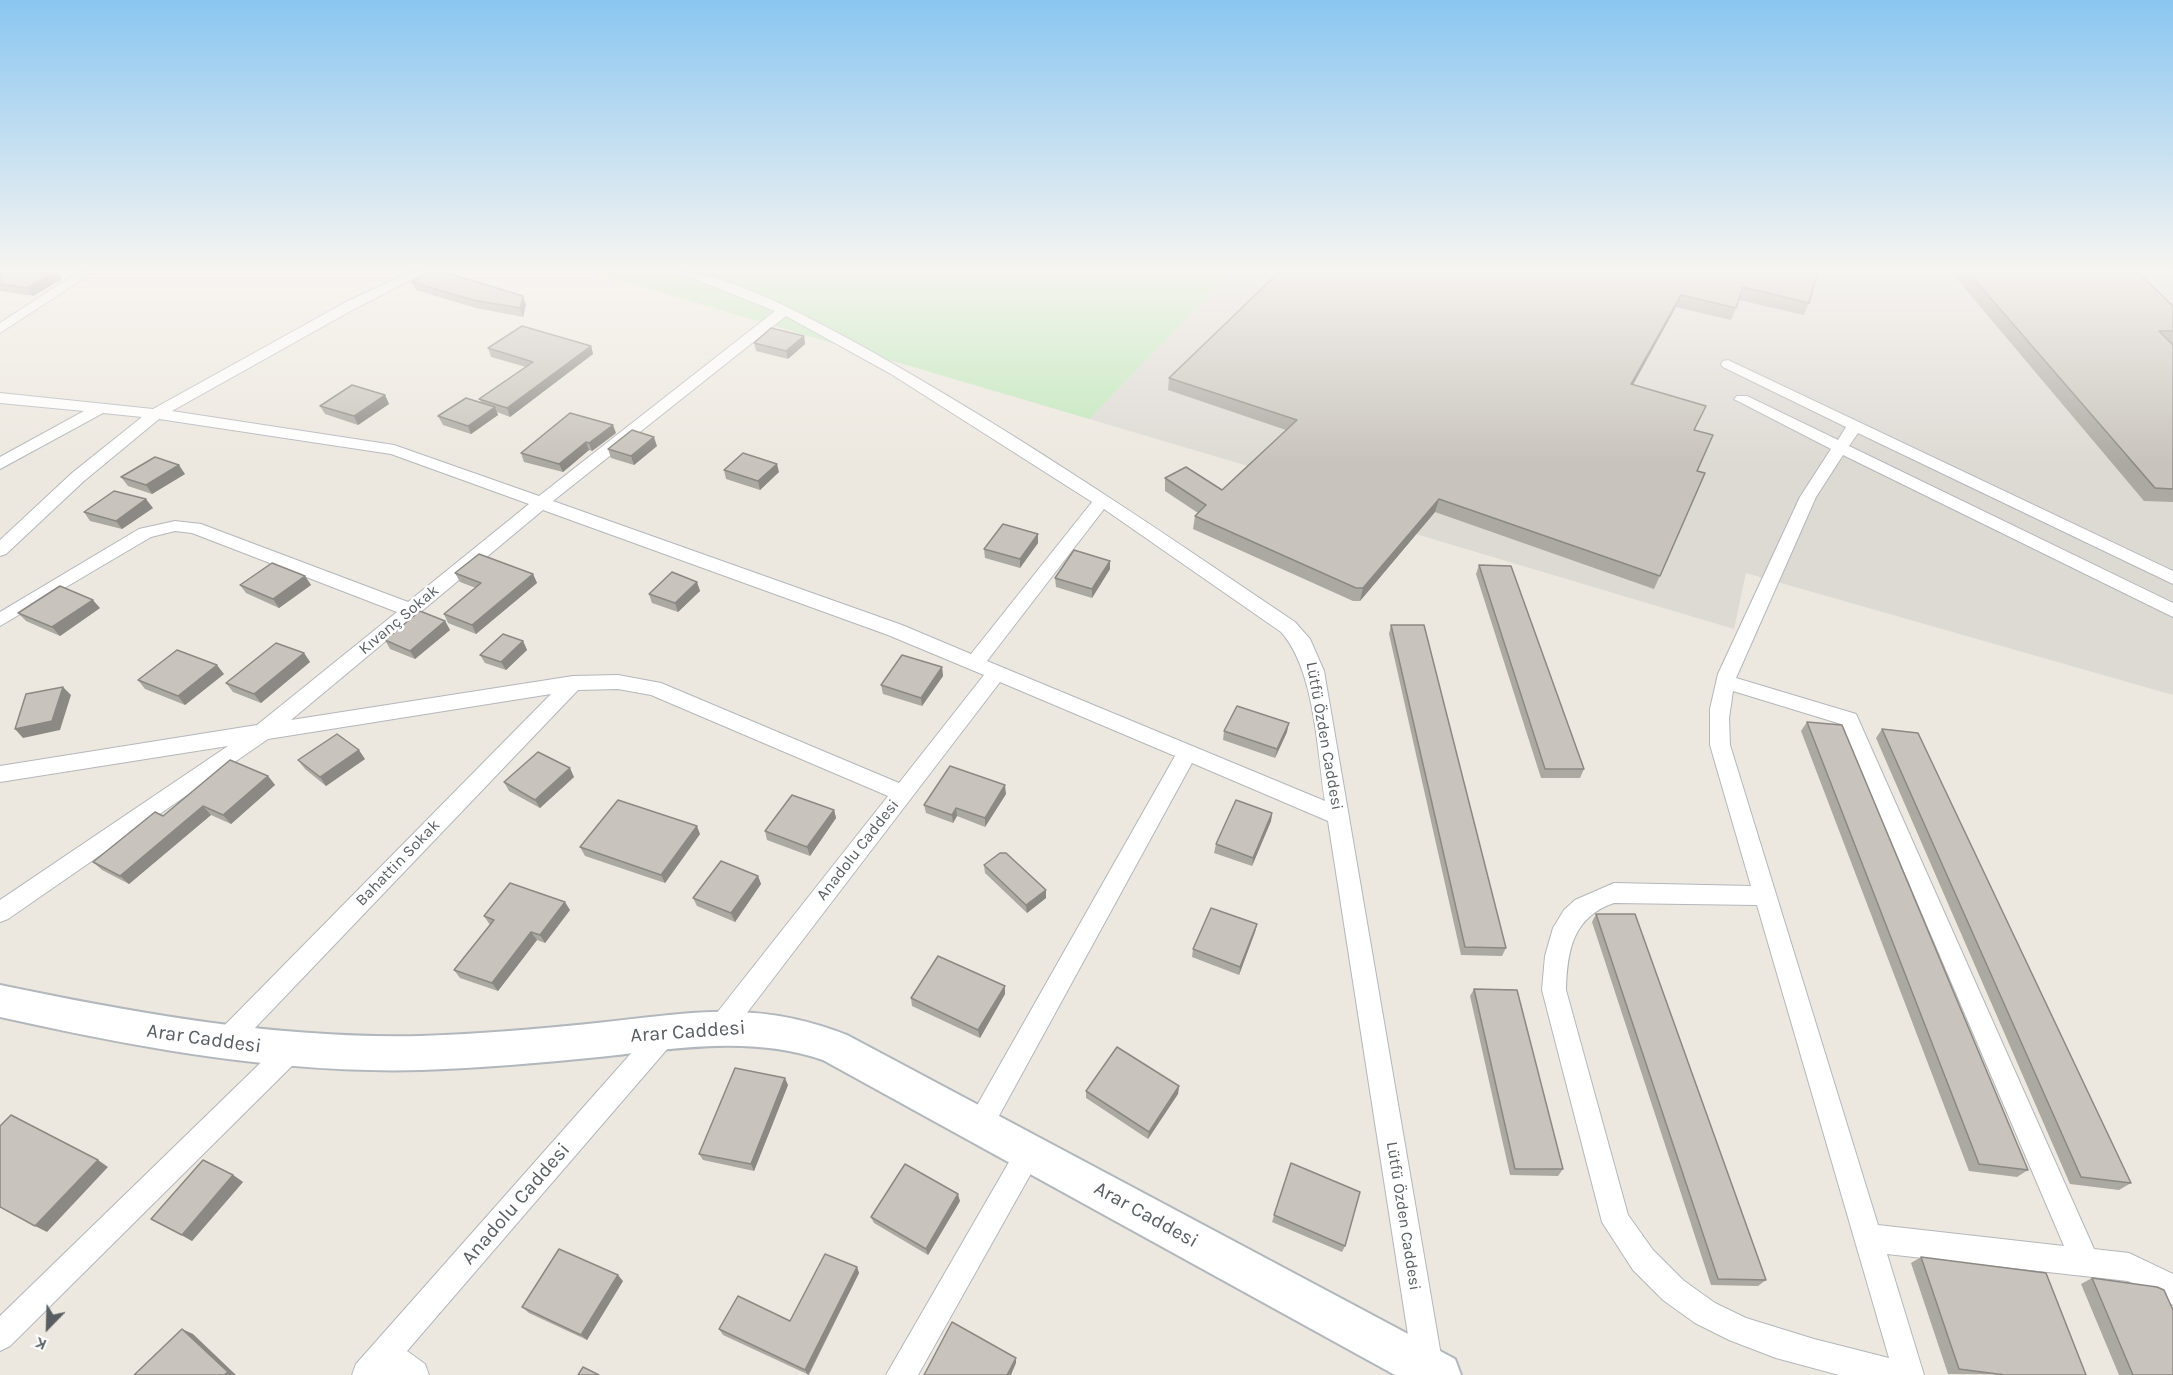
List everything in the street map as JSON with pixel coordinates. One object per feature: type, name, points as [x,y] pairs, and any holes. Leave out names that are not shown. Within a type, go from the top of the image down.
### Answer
[{"type":"street","points":[[0,550],[78,477],[157,413],[295,336]]},
{"type":"street","name":"Kıvanç Sokak","points":[[0,912],[263,732],[542,502],[752,336]]},
{"type":"street","name":"Lütfü Özden Caddesi","points":[[833,336],[896,371],[1102,501],[1279,619],[1303,644],[1314,671],[1434,1372]]},
{"type":"street","points":[[1728,364],[2173,578]]},
{"type":"street","points":[[0,398],[157,413],[254,426],[394,450],[895,630],[1338,816]]},
{"type":"street","points":[[1742,399],[2173,611]]},
{"type":"street","points":[[0,464],[101,408]]},
{"type":"street","points":[[1855,425],[1808,497],[1726,682],[1718,711],[1720,746],[1909,1375]]},
{"type":"street","points":[[974,663],[1102,501]]},
{"type":"street","points":[[0,620],[146,533],[175,526],[195,528],[410,610]]},
{"type":"street","name":"Anadolu Caddesi","points":[[720,1027],[996,673]]},
{"type":"street","points":[[0,774],[573,683],[618,682],[654,688],[902,793]]},
{"type":"street","points":[[1726,682],[1849,719],[2085,1262]]},
{"type":"street","name":"Bahattin Sokak","points":[[224,1043],[573,683]]},
{"type":"street","points":[[980,1125],[1187,753]]},
{"type":"street","points":[[1765,896],[1614,893],[1595,899],[1579,909],[1562,931],[1554,967],[1554,990],[1616,1222],[1633,1249],[1661,1281],[1686,1302],[1715,1321],[1745,1334],[1899,1375]]},
{"type":"street","name":"Arar Caddesi","points":[[0,1002],[79,1019],[224,1043],[291,1050],[379,1053],[446,1052],[720,1027],[752,1026],[780,1030],[834,1047],[1434,1372]]},
{"type":"street","name":"Anadolu Caddesi","points":[[376,1364],[666,1032]]},
{"type":"street","points":[[0,1336],[291,1050]]},
{"type":"street","points":[[901,1375],[1029,1152]]},
{"type":"street","points":[[1867,1238],[2135,1269],[2173,1291]]},
{"type":"street","points":[[376,1364],[414,1375]]},
{"type":"shaded area","points":[[1169,336],[2173,336],[2173,695],[1746,573],[1734,629],[1409,532],[1417,516],[1089,419]]},
{"type":"green space","points":[[809,336],[1169,336],[1089,419]]},
{"type":"building","points":[[506,336],[557,336],[591,346],[507,408],[479,399],[533,362],[488,348]]},
{"type":"building","points":[[762,336],[804,336],[786,351],[754,343]]},
{"type":"building","points":[[1212,336],[1658,336],[1631,384],[1706,406],[1694,430],[1713,435],[1697,471],[1705,473],[1660,576],[1439,499],[1363,588],[1356,588],[1195,516],[1206,505],[1165,478],[1186,467],[1222,490],[1297,420],[1169,378]]},
{"type":"building","points":[[2024,336],[2164,336],[2173,345],[2173,489],[2155,488]]},
{"type":"building","points":[[352,385],[385,395],[354,416],[320,406]]},
{"type":"building","points":[[466,398],[495,407],[468,426],[438,416]]},
{"type":"building","points":[[570,413],[613,425],[589,443],[586,442],[559,464],[521,453]]},
{"type":"building","points":[[632,430],[654,437],[631,456],[608,449]]},
{"type":"building","points":[[743,453],[777,464],[758,481],[724,470]]},
{"type":"building","points":[[155,457],[179,465],[146,485],[121,477]]},
{"type":"building","points":[[114,491],[146,499],[116,521],[84,512]]},
{"type":"building","points":[[1003,524],[1038,534],[1020,559],[984,549]]},
{"type":"building","points":[[1074,550],[1110,561],[1092,589],[1055,578]]},
{"type":"building","points":[[479,554],[533,574],[472,625],[444,614],[481,583],[455,573]]},
{"type":"building","points":[[272,563],[305,576],[273,599],[240,585]]},
{"type":"building","points":[[1479,565],[1511,566],[1584,769],[1545,769]]},
{"type":"building","points":[[672,572],[697,582],[675,603],[649,594]]},
{"type":"building","points":[[60,586],[93,600],[52,627],[18,613]]},
{"type":"building","points":[[420,611],[445,621],[410,651],[385,640]]},
{"type":"building","points":[[1391,625],[1424,625],[1506,948],[1465,947]]},
{"type":"building","points":[[503,634],[523,641],[501,662],[480,655]]},
{"type":"building","points":[[276,643],[304,653],[254,694],[226,683]]},
{"type":"building","points":[[177,650],[217,665],[178,696],[138,680]]},
{"type":"building","points":[[902,655],[942,667],[921,698],[881,685]]},
{"type":"building","points":[[63,687],[52,721],[15,729],[26,694]]},
{"type":"building","points":[[1237,706],[1289,723],[1277,749],[1224,731]]},
{"type":"building","points":[[1807,722],[1842,725],[2028,1170],[1979,1164]]},
{"type":"building","points":[[1882,729],[1918,733],[2131,1183],[2081,1177]]},
{"type":"building","points":[[337,734],[359,750],[320,777],[298,760]]},
{"type":"building","points":[[538,752],[570,768],[535,800],[504,782]]},
{"type":"building","points":[[230,760],[268,776],[223,815],[203,806],[120,876],[93,862],[155,812],[163,816]]},
{"type":"building","points":[[950,766],[1005,785],[985,818],[956,808],[952,815],[924,805]]},
{"type":"building","points":[[792,795],[834,810],[807,847],[765,831]]},
{"type":"building","points":[[618,800],[697,826],[661,875],[580,847]]},
{"type":"building","points":[[1236,800],[1272,813],[1253,858],[1216,844]]},
{"type":"building","points":[[1000,853],[1006,853],[1046,890],[1026,905],[984,865]]},
{"type":"building","points":[[721,861],[758,876],[731,913],[693,898]]},
{"type":"building","points":[[510,883],[565,902],[540,935],[531,932],[492,983],[454,970],[494,920],[484,916]]},
{"type":"building","points":[[1211,908],[1257,924],[1240,967],[1193,949]]},
{"type":"building","points":[[1596,914],[1635,914],[1766,1280],[1718,1279]]},
{"type":"building","points":[[938,956],[1005,986],[978,1030],[911,998]]},
{"type":"building","points":[[1474,989],[1517,990],[1563,1169],[1515,1169]]},
{"type":"building","points":[[1117,1047],[1179,1086],[1149,1132],[1086,1091]]},
{"type":"building","points":[[735,1068],[785,1078],[751,1164],[699,1154]]},
{"type":"building","points":[[11,1115],[98,1160],[35,1226],[0,1207],[0,1126]]},
{"type":"building","points":[[203,1160],[233,1175],[182,1235],[151,1219]]},
{"type":"building","points":[[1291,1163],[1360,1192],[1345,1246],[1274,1215]]},
{"type":"building","points":[[905,1164],[958,1194],[926,1249],[871,1217]]},
{"type":"building","points":[[559,1249],[618,1275],[581,1335],[522,1307]]},
{"type":"building","points":[[825,1254],[857,1267],[805,1370],[719,1329],[738,1296],[790,1321]]},
{"type":"building","points":[[1921,1257],[2046,1273],[2086,1375],[2005,1375],[1959,1369]]},
{"type":"building","points":[[2092,1278],[2157,1287],[2164,1290],[2173,1310],[2173,1375],[2133,1375]]},
{"type":"building","points":[[952,1322],[1016,1358],[1007,1375],[924,1375]]},
{"type":"building","points":[[182,1329],[228,1372],[224,1375],[134,1375]]},
{"type":"building","points":[[583,1367],[599,1375],[578,1375]]}]
